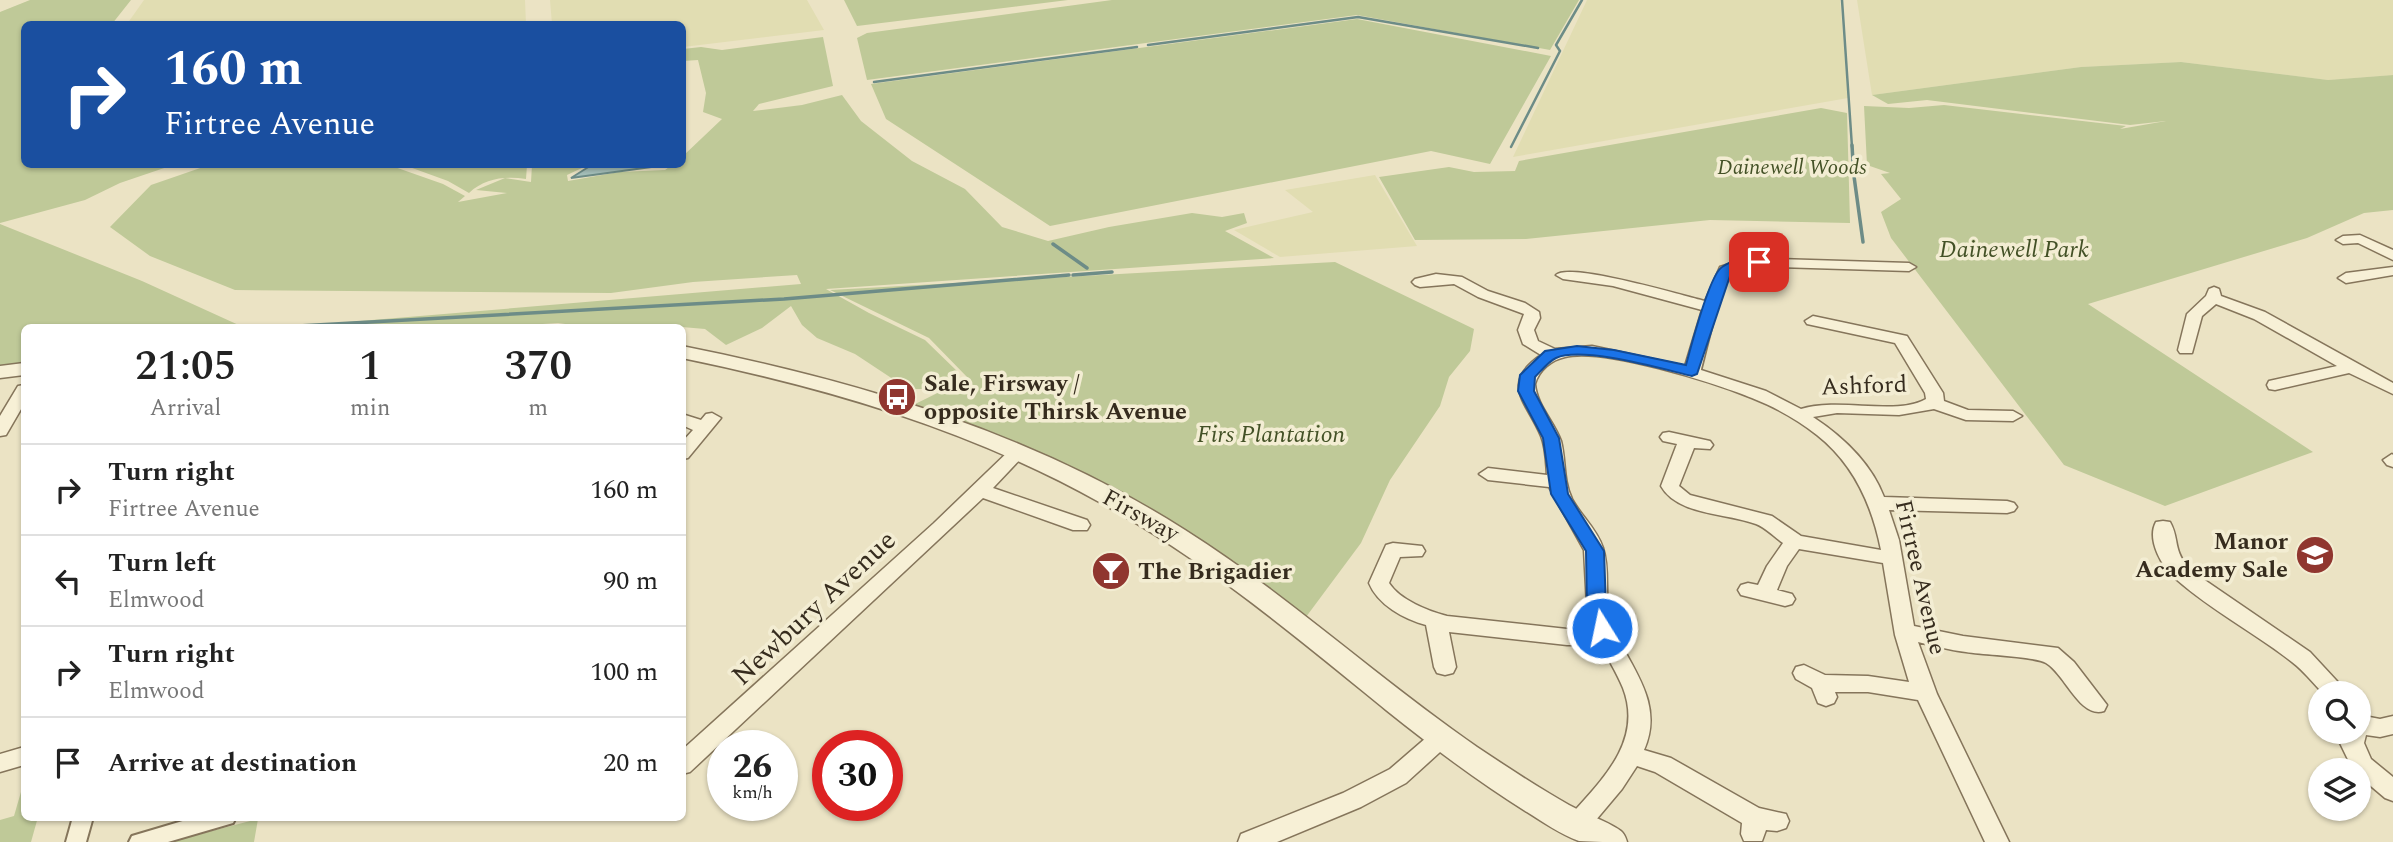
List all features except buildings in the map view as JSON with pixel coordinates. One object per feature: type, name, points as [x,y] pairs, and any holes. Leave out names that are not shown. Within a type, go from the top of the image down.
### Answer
[{"type":"street","points":[[2343,240],[2360,239],[2393,256]]},
{"type":"street","points":[[1692,371],[1710,307],[1725,270],[1740,263],[1886,260],[1909,267]]},
{"type":"street","points":[[2346,278],[2393,271]]},
{"type":"street","points":[[1561,274],[1613,282],[1710,307]]},
{"type":"street","points":[[1420,282],[1450,278],[1492,298],[1531,312],[1532,318],[1526,330],[1531,344],[1551,355],[1532,369],[1525,382],[1526,391],[1551,438],[1560,494],[1595,551],[1597,608],[1608,637],[1638,694],[1641,713],[1639,732],[1631,755],[1576,826]]},
{"type":"street","points":[[2186,350],[2195,314],[2213,295],[2253,311],[2350,368],[2393,389]]},
{"type":"street","name":"Ashford","points":[[1800,415],[1826,408],[1911,409],[1933,403],[1934,393],[1901,338],[1813,321]]},
{"type":"street","name":"Firtree Avenue","points":[[1551,355],[1563,351],[1593,351],[1692,371],[1747,388],[1800,415],[1837,443],[1850,457],[1871,486],[1878,503],[1905,632],[1926,693],[1997,842]]},
{"type":"street","name":"Firsway","points":[[686,353],[788,374],[879,399],[972,431],[1074,478],[1186,540],[1515,790],[1576,826],[1611,842]]},
{"type":"street","points":[[2275,385],[2350,368]]},
{"type":"street","points":[[0,372],[21,369]]},
{"type":"street","points":[[0,431],[21,395]]},
{"type":"street","points":[[1933,403],[1966,415],[2013,416]]},
{"type":"street","points":[[686,420],[708,423],[686,449]]},
{"type":"street","points":[[1687,441],[1670,486],[1674,494],[1703,504],[1752,515],[1775,526],[1795,542],[1891,558]]},
{"type":"street","name":"Newbury Avenue","points":[[686,761],[981,491],[1018,452]]},
{"type":"street","points":[[1487,474],[1557,482]]},
{"type":"street","points":[[981,491],[1080,525]]},
{"type":"street","points":[[1878,503],[2007,507]]},
{"type":"street","points":[[2163,527],[2163,542],[2168,558],[2183,575],[2206,594],[2302,658],[2325,681]]},
{"type":"street","points":[[1767,594],[1768,581],[1795,542]]},
{"type":"street","points":[[1415,551],[1393,550],[1379,583],[1390,598],[1436,621],[1567,638],[1608,637]]},
{"type":"street","points":[[1436,621],[1446,667]]},
{"type":"street","points":[[1905,632],[1963,644],[2050,654],[2057,658],[2096,705]]},
{"type":"street","points":[[1817,684],[1868,684],[1926,693]]},
{"type":"street","points":[[2371,728],[2386,729],[2393,725]]},
{"type":"street","points":[[1250,842],[1352,800],[1398,776],[1442,737]]},
{"type":"street","points":[[2352,744],[2362,765],[2393,791]]},
{"type":"street","points":[[1631,755],[1663,765],[1762,825]]},
{"type":"street","points":[[0,762],[21,757]]},
{"type":"street","points":[[76,842],[82,821]]},
{"type":"street","points":[[139,842],[176,824],[198,821]]},
{"type":"shaded area","points":[[144,0],[525,0],[526,21],[129,21]]},
{"type":"shaded area","points":[[550,0],[807,0],[824,30],[686,47],[686,21],[552,21]]},
{"type":"shaded area","points":[[1587,0],[1840,0],[1848,98],[1513,157]]},
{"type":"shaded area","points":[[1857,0],[2393,0],[2393,75],[2328,80],[2181,62],[2081,67],[1872,95]]},
{"type":"shaded area","points":[[1375,175],[1417,246],[1280,257],[1234,230],[1313,212],[1285,190]]},
{"type":"green space","points":[[30,0],[131,0],[114,21],[21,21],[21,168],[164,168],[120,183],[85,200],[0,223],[0,12]]},
{"type":"green space","points":[[844,0],[1068,0],[857,26]]},
{"type":"green space","points":[[1112,0],[1579,0],[1550,50],[1357,15],[867,80],[857,38],[867,33]]},
{"type":"green space","points":[[1357,19],[1551,56],[1490,164],[1431,151],[1050,226],[886,119],[871,84]]},
{"type":"green space","points":[[823,37],[833,86],[759,104],[753,111],[802,105],[842,95],[861,121],[912,161],[965,189],[1002,227],[1048,241],[1192,213],[1222,217],[1244,213],[1247,223],[1225,231],[1274,258],[826,289],[925,340],[959,373],[933,389],[908,389],[855,354],[817,338],[802,325],[791,306],[762,328],[726,345],[705,329],[686,327],[686,324],[324,324],[801,284],[797,275],[693,282],[611,293],[235,290],[150,256],[110,227],[151,185],[200,168],[398,168],[443,184],[465,196],[458,202],[507,193],[476,190],[505,178],[531,182],[532,168],[582,168],[567,175],[568,181],[619,172],[686,168],[686,153],[722,119],[703,112],[706,93],[698,60],[686,61],[686,49],[701,47],[722,50]]},
{"type":"green space","name":"Dainewell Park","points":[[2181,62],[2328,80],[2393,75],[2393,210],[2364,213],[2307,238],[2088,304],[2313,452],[2165,506],[2064,465],[1891,238],[1881,212],[1901,199],[1881,174],[1890,173],[1867,165],[1864,106],[1909,108],[1944,105],[2126,126],[2120,129],[2166,121],[2130,125],[1927,100],[1888,104],[1872,95],[2081,67]]},
{"type":"green space","name":"Dainewell Woods","points":[[1821,108],[1847,113],[1850,223],[1710,220],[1526,239],[1415,240],[1379,177],[1449,167],[1474,172],[1515,171],[1519,161]]},
{"type":"green space","points":[[412,168],[527,168],[526,179],[496,179],[469,193],[448,181]]},
{"type":"green space","points":[[0,224],[142,281],[236,324],[21,324],[21,366],[0,369]]},
{"type":"green space","name":"Firs Plantation","points":[[1335,262],[1474,329],[1470,351],[1449,377],[1440,406],[1390,480],[1361,543],[1306,617],[1199,540],[907,408],[968,378],[929,338],[830,290]]},
{"type":"green space","points":[[21,792],[21,821],[37,821],[31,842],[0,842],[0,820],[14,816]]},
{"type":"green space","points":[[250,821],[258,821],[254,842],[169,842]]},
{"type":"water","points":[[587,168],[644,168],[571,178]]},
{"type":"waterway","points":[[1511,147],[1560,51],[1556,45],[1582,0]]},
{"type":"waterway","points":[[1842,0],[1852,147]]},
{"type":"waterway","points":[[1148,45],[1358,17],[1538,48]]},
{"type":"waterway","points":[[874,82],[1137,47]]},
{"type":"waterway","points":[[1852,145],[1853,162]]},
{"type":"waterway","points":[[1853,169],[1863,242]]},
{"type":"waterway","points":[[1053,244],[1087,268]]},
{"type":"waterway","points":[[1073,275],[1112,272]]},
{"type":"waterway","points":[[334,324],[784,299],[1069,275]]},
{"type":"place","name":"Sale, Firsway / opposite Thirsk Avenue","points":[[897,397]]},
{"type":"place","name":"Manor Academy Sale","points":[[2315,555]]},
{"type":"place","name":"The Brigadier","points":[[1111,571]]},
{"type":"route","points":[[1602,628],[1597,608],[1595,551],[1560,494],[1551,438],[1526,391],[1525,382],[1528,375],[1546,357],[1563,351],[1577,350],[1614,354],[1692,371],[1710,307],[1725,270],[1740,263],[1759,262]]}]
